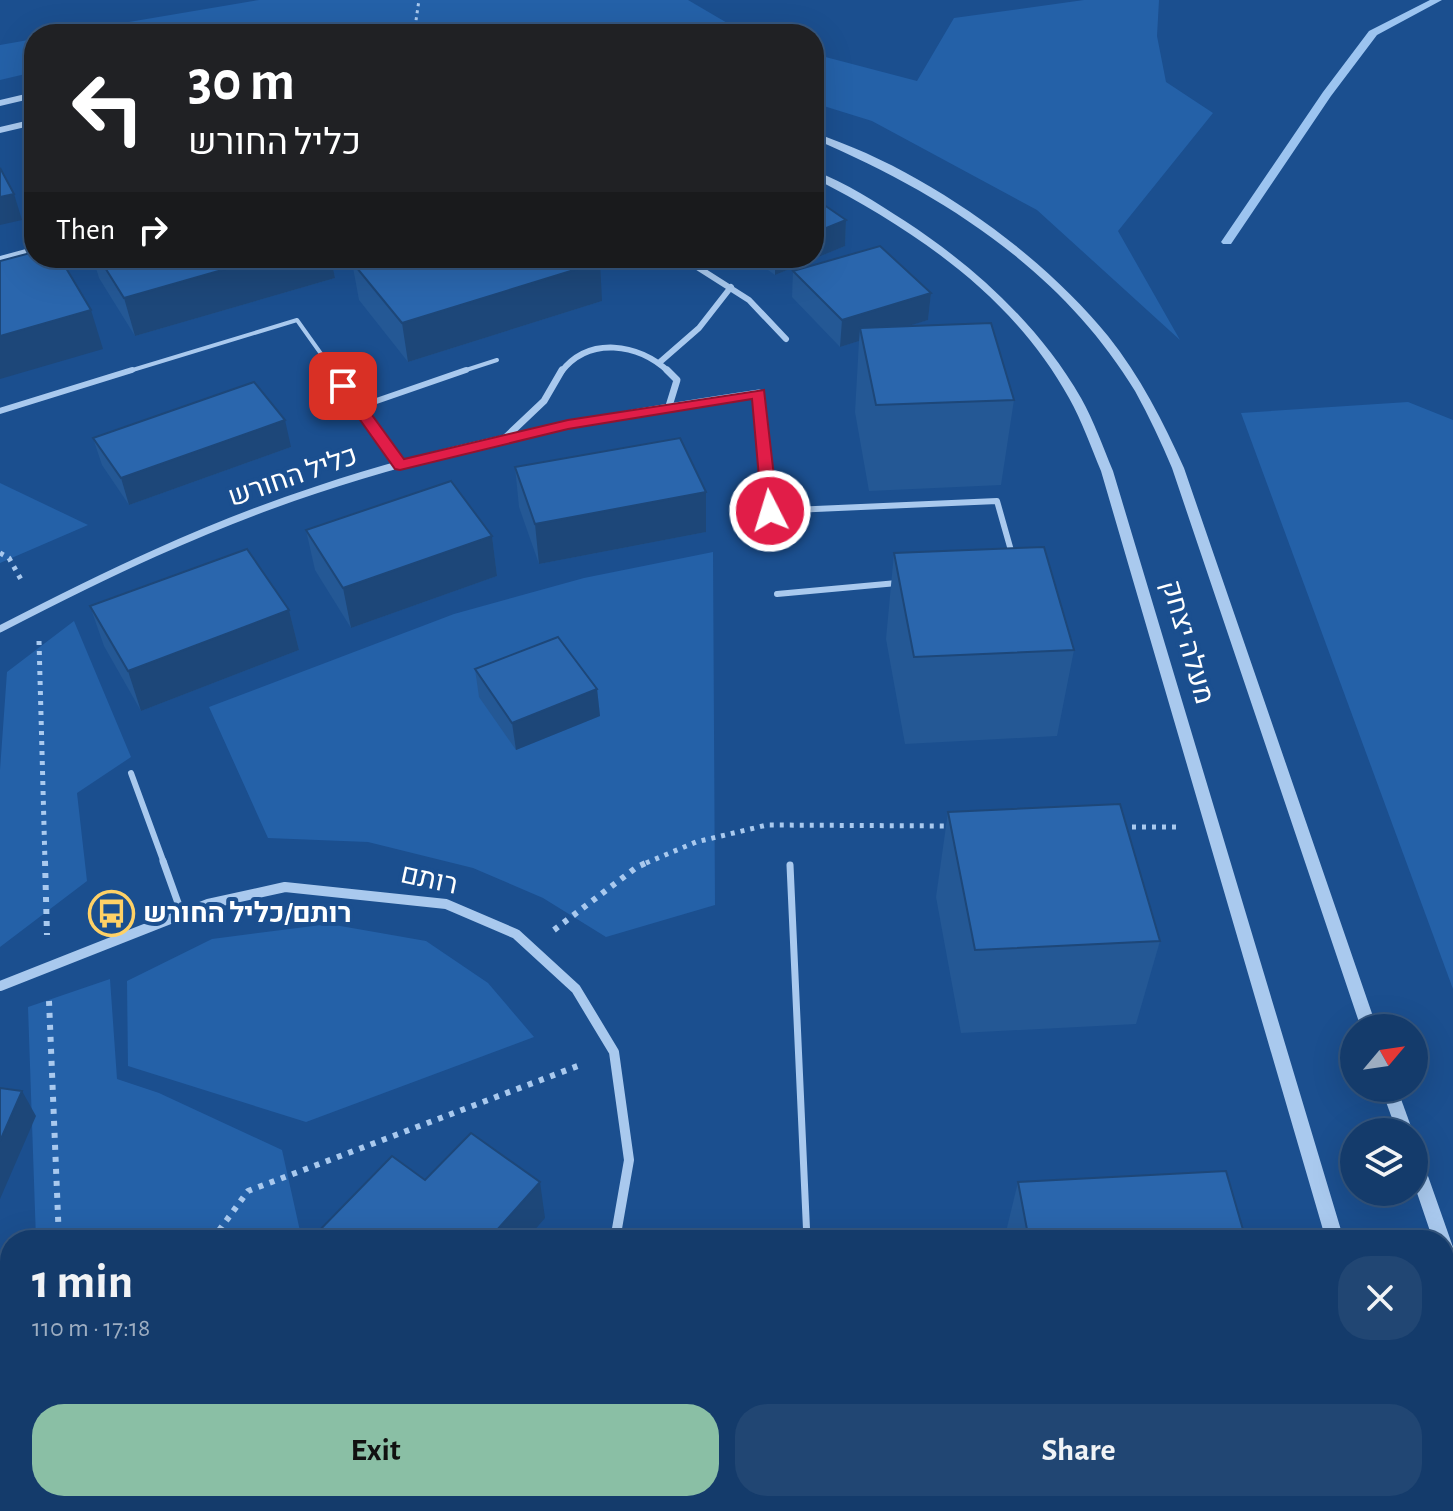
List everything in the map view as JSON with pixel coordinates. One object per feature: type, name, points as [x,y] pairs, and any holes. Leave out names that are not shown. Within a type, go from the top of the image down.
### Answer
[{"type":"street","points":[[0,103],[24,97]]},
{"type":"street","points":[[0,130],[24,124]]},
{"type":"street","name":"מעלה יצחק","points":[[824,141],[887,169],[978,222],[1022,254],[1067,294],[1101,334],[1135,382],[1178,468],[1364,1014]]},
{"type":"street","name":"מעלה יצחק","points":[[824,179],[889,215],[970,270],[1010,308],[1070,390],[1107,471],[1332,1230]]},
{"type":"street","points":[[0,259],[24,253]]},
{"type":"street","points":[[700,268],[749,300],[786,339]]},
{"type":"street","points":[[660,362],[699,328],[731,287]]},
{"type":"street","points":[[503,440],[528,419],[548,396],[561,371],[580,354],[608,347],[634,348],[660,362],[677,380],[669,406]]},
{"type":"street","name":"כליל החורש","points":[[0,629],[103,575],[235,519],[360,476],[503,440],[669,406],[759,393]]},
{"type":"street","name":"רותם","points":[[0,986],[208,904],[285,887],[370,893],[446,904],[516,934],[531,947],[576,989],[614,1052],[629,1160],[617,1230]]},
{"type":"street","points":[[1428,1200],[1439,1230]]},
{"type":"lane","points":[[0,411],[297,320],[400,465]]},
{"type":"lane","points":[[359,407],[497,360]]},
{"type":"lane","points":[[759,393],[770,511],[997,501],[1013,558]]},
{"type":"lane","points":[[777,594],[912,582]]},
{"type":"lane","points":[[131,773],[182,914]]},
{"type":"lane","points":[[790,865],[807,1230]]},
{"type":"path","points":[[415,24],[419,0]]},
{"type":"path","points":[[0,553],[9,558],[38,609],[59,1230]]},
{"type":"path","points":[[531,947],[637,867],[696,842],[767,825],[958,826]]},
{"type":"path","points":[[1117,827],[1212,827]]},
{"type":"path","points":[[219,1230],[248,1191],[614,1052]]},
{"type":"shaded area","points":[[259,0],[688,0],[729,24],[117,24]]},
{"type":"shaded area","points":[[1084,0],[1159,0],[1157,36],[1166,82],[1213,113],[1118,231],[1180,340],[1037,210],[872,121],[824,106],[824,57],[917,81],[954,18]]},
{"type":"shaded area","points":[[24,41],[24,74],[0,80],[0,45]]},
{"type":"shaded area","points":[[1408,402],[1453,420],[1453,989],[1241,413]]},
{"type":"shaded area","points":[[0,483],[88,525],[0,563]]},
{"type":"shaded area","points":[[713,552],[715,905],[606,937],[543,898],[473,868],[368,842],[268,838],[209,707],[454,614],[584,578]]},
{"type":"shaded area","points":[[74,621],[131,757],[77,793],[87,881],[0,947],[0,770],[7,672]]},
{"type":"shaded area","points":[[329,924],[426,941],[488,983],[534,1037],[306,1122],[128,1066],[127,981],[212,939]]},
{"type":"shaded area","points":[[110,979],[117,1079],[159,1093],[282,1150],[300,1230],[36,1230],[28,1007]]},
{"type":"building","points":[[0,168],[14,194],[0,197]]},
{"type":"building","points":[[824,205],[846,220],[824,229]]},
{"type":"building","points":[[880,246],[931,293],[842,320],[793,271],[824,268],[824,262]]},
{"type":"building","points":[[24,255],[24,268],[66,268],[91,310],[0,336],[0,261]]},
{"type":"building","points":[[105,268],[229,268],[124,298]]},
{"type":"building","points":[[357,268],[581,268],[402,323]]},
{"type":"building","points":[[991,323],[1014,400],[876,405],[860,328]]},
{"type":"building","points":[[254,382],[285,420],[121,478],[93,438]]},
{"type":"building","points":[[680,438],[706,492],[535,524],[515,467]]},
{"type":"building","points":[[451,481],[492,536],[343,588],[306,530]]},
{"type":"building","points":[[1044,547],[1074,650],[914,657],[894,553]]},
{"type":"building","points":[[247,549],[289,610],[128,671],[90,606]]},
{"type":"building","points":[[558,637],[597,689],[512,723],[475,669]]},
{"type":"building","points":[[1120,804],[1160,941],[975,950],[948,812]]},
{"type":"building","points":[[0,1088],[22,1091],[0,1141]]},
{"type":"building","points":[[471,1133],[540,1182],[497,1230],[320,1230],[392,1156],[425,1180]]},
{"type":"building","points":[[1226,1171],[1243,1230],[1027,1230],[1018,1182]]},
{"type":"waterway","points":[[1227,242],[1327,94],[1373,33],[1437,0]]},
{"type":"place","name":"רותם/כליל החורש","points":[[112,914]]},
{"type":"route","points":[[343,386],[400,465],[568,424],[759,393],[770,511]]}]
